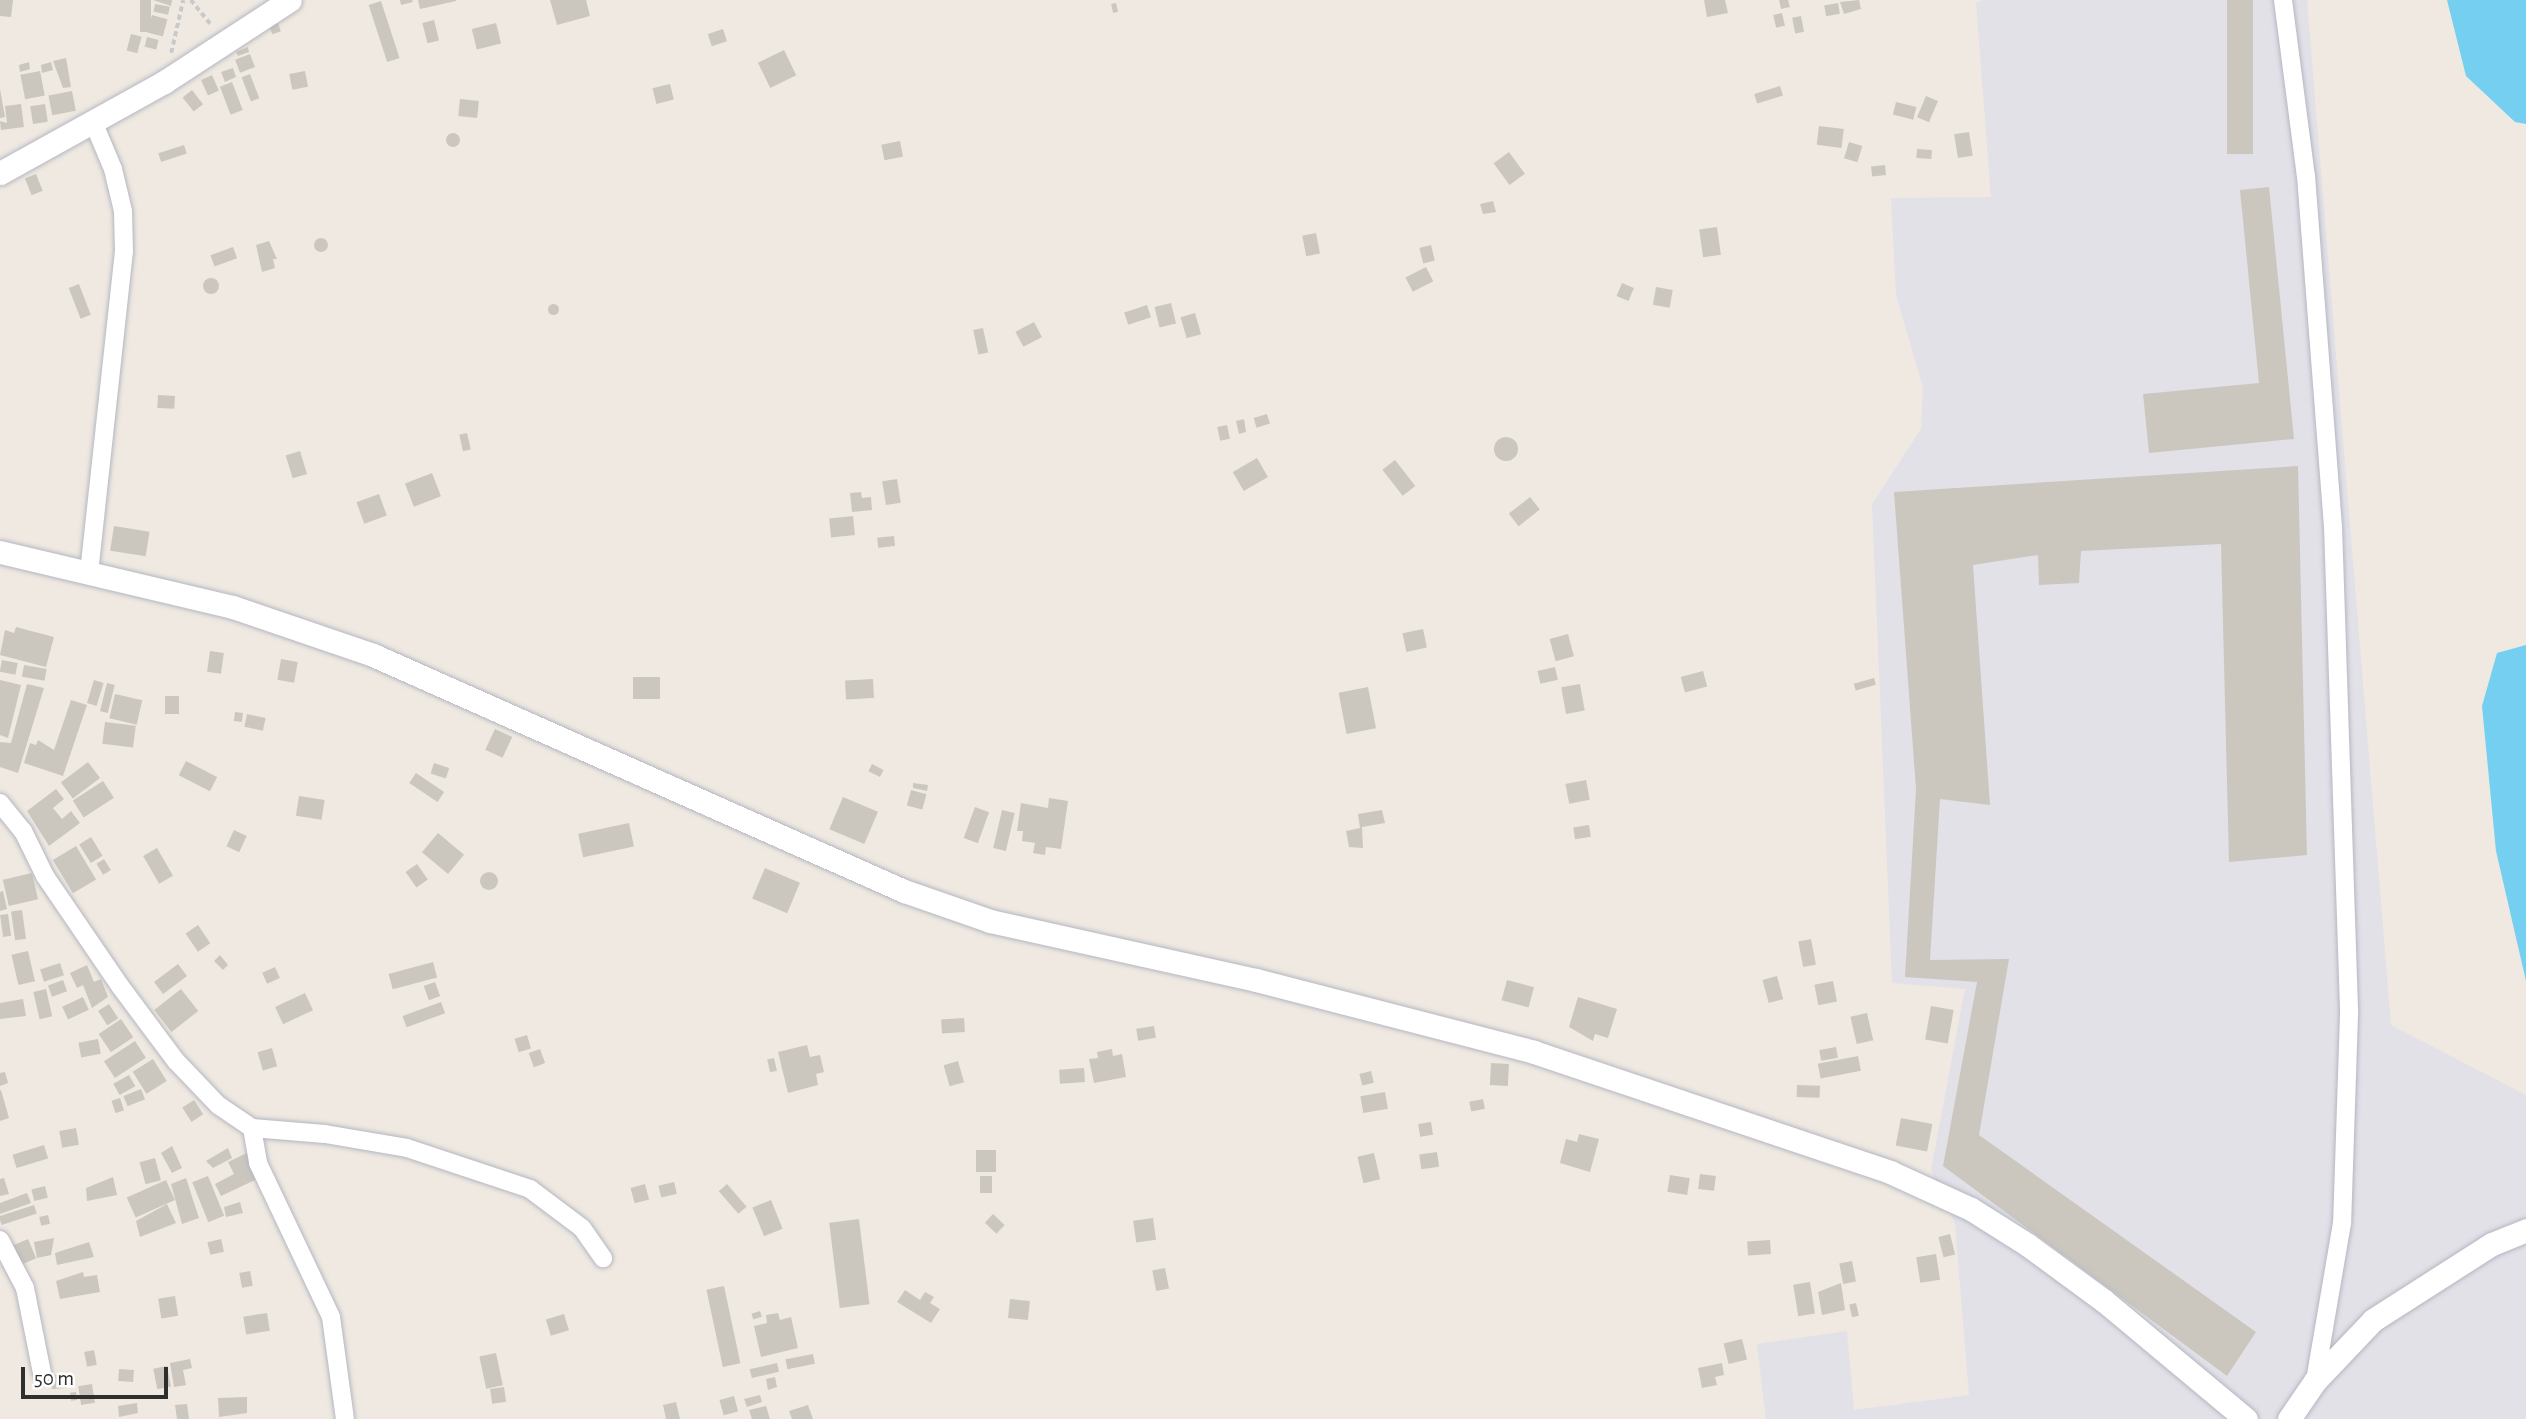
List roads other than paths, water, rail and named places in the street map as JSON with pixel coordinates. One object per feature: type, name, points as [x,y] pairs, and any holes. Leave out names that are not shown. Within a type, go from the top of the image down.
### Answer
[{"type":"street","points":[[0,173],[94,124],[226,44],[290,0]]},
{"type":"street","points":[[2283,0],[2305,176],[2333,526],[2348,1015],[2342,1223],[2315,1381]]},
{"type":"street","points":[[89,573],[124,252],[123,211],[113,169],[94,124]]},
{"type":"street","points":[[0,552],[233,607],[373,655],[904,891],[990,921],[1256,981],[1534,1052],[1890,1172],[1972,1209],[2028,1245],[2103,1300],[2246,1419]]},
{"type":"street","points":[[0,803],[23,831],[45,876],[176,1061],[218,1105],[252,1128],[325,1133],[407,1148],[530,1189],[582,1228],[603,1258]]},
{"type":"street","points":[[252,1128],[258,1163],[331,1317],[345,1419]]},
{"type":"street","points":[[2289,1419],[2315,1381],[2373,1320],[2481,1250],[2526,1230]]},
{"type":"street","points":[[0,1240],[25,1288],[42,1373]]},
{"type":"water","points":[[2447,0],[2526,0],[2526,124],[2515,122],[2466,76]]},
{"type":"water","points":[[2526,645],[2526,981],[2496,851],[2482,706],[2497,653]]}]
